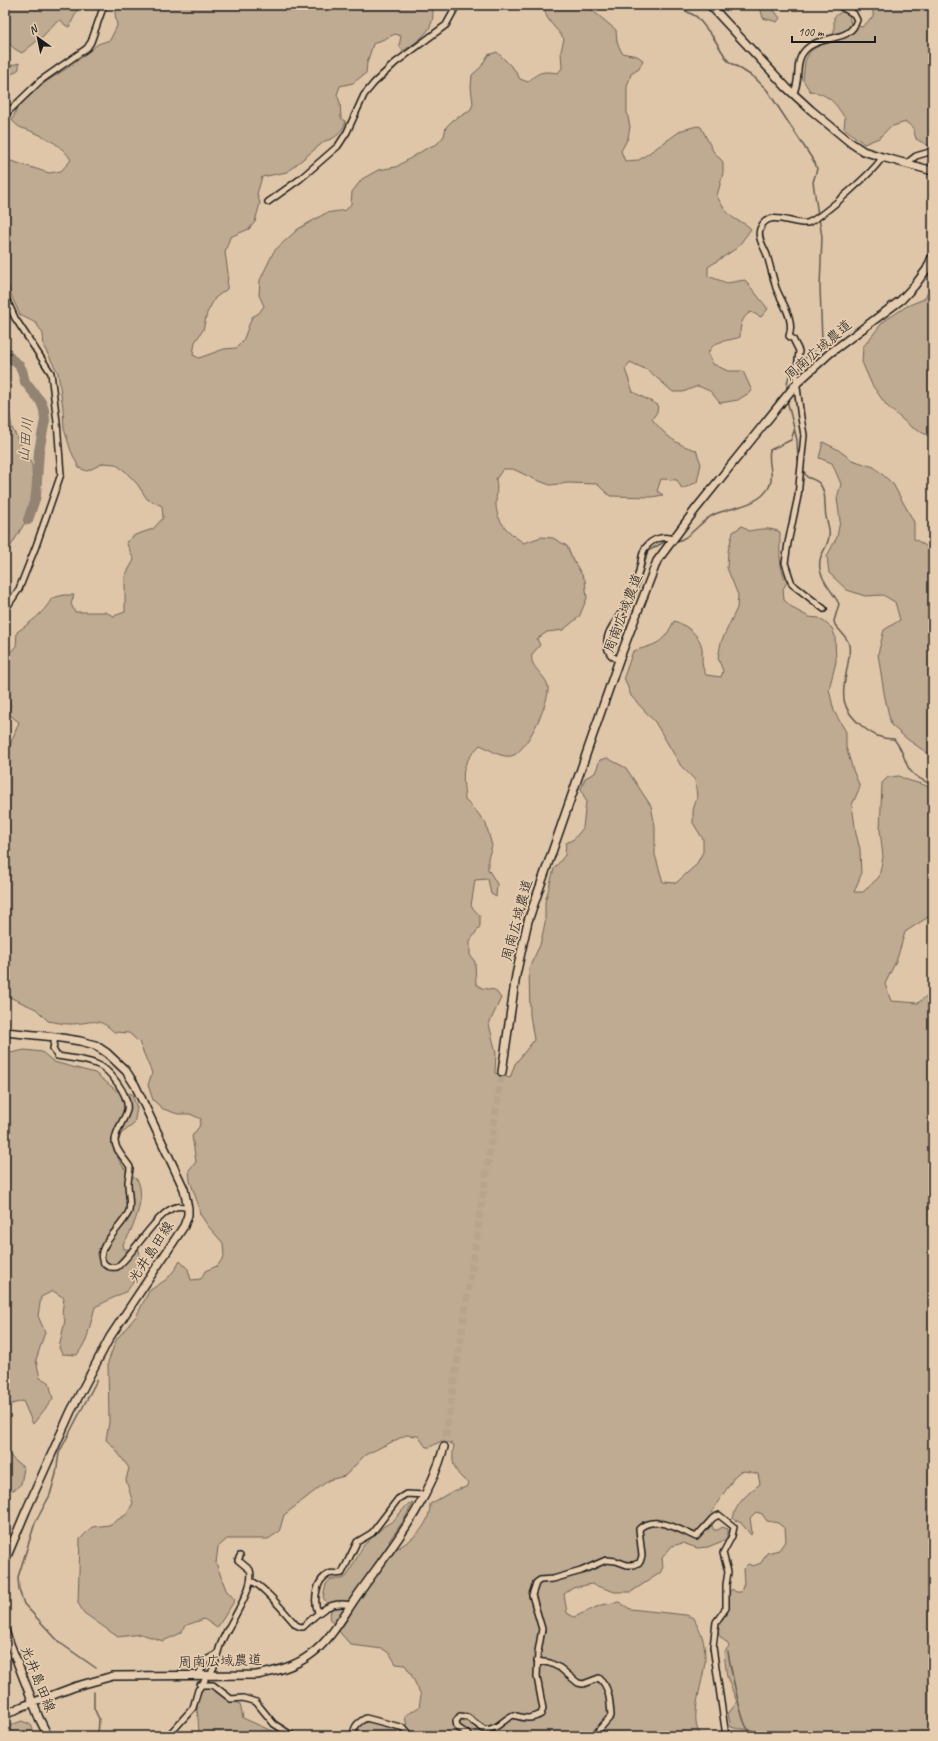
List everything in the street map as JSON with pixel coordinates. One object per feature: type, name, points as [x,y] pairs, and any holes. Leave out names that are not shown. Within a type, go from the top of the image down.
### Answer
[{"type":"street","points":[[5,115],[40,81],[87,48],[91,42],[104,5]]},
{"type":"street","points":[[268,202],[300,179],[338,146],[347,132],[364,95],[395,63],[446,24],[457,5]]},
{"type":"street","points":[[710,5],[793,94],[851,143],[863,150],[882,157],[933,171]]},
{"type":"street","points":[[793,94],[797,85],[799,59],[806,50],[821,41],[844,35],[855,26],[857,20],[854,14],[838,5]]},
{"type":"street","points":[[907,163],[916,156],[933,151]]},
{"type":"street","points":[[824,609],[792,584],[785,563],[798,496],[804,454],[804,435],[798,383],[796,379],[799,366],[799,351],[797,345],[789,336],[791,323],[788,312],[777,289],[759,235],[763,223],[767,220],[778,218],[803,223],[822,216],[860,182],[880,162],[882,157]]},
{"type":"street","name":"周南広域農道","points":[[502,1072],[516,975],[528,921],[619,660],[657,561],[694,510],[791,390],[830,353],[901,300],[927,269],[933,255]]},
{"type":"street","points":[[5,296],[15,318],[51,373],[61,474],[36,546],[19,589],[5,610]]},
{"type":"street","points":[[619,660],[611,657],[609,654],[607,641],[610,631],[627,606],[640,566],[642,554],[650,543],[658,538],[664,537],[673,539]]},
{"type":"street","name":"光井島田線","points":[[5,1032],[80,1041],[95,1046],[107,1053],[126,1071],[135,1085],[161,1138],[184,1189],[188,1208],[188,1215],[184,1226],[110,1338],[78,1398],[26,1511],[5,1561]]},
{"type":"street","points":[[55,1037],[53,1049],[57,1056],[98,1064],[116,1081],[126,1095],[128,1109],[115,1140],[118,1149],[130,1168],[128,1181],[130,1204],[128,1213],[101,1252],[101,1258],[105,1264],[107,1266],[117,1267],[169,1210],[176,1207],[188,1208]]},
{"type":"street","name":"周南広域農道","points":[[5,1715],[77,1686],[113,1676],[257,1675],[279,1671],[311,1655],[324,1642],[425,1495],[440,1462],[444,1447]]},
{"type":"street","points":[[318,1612],[316,1596],[323,1578],[332,1573],[342,1573],[357,1542],[372,1533],[398,1499],[406,1494],[425,1495]]},
{"type":"street","points":[[470,1736],[458,1727],[456,1721],[460,1716],[467,1716],[485,1730],[495,1728],[513,1715],[525,1718],[534,1718],[541,1714],[542,1709],[538,1691],[537,1661],[542,1629],[532,1595],[536,1583],[540,1580],[553,1579],[581,1571],[606,1560],[616,1560],[627,1565],[634,1565],[640,1562],[642,1556],[639,1529],[642,1527],[651,1524],[663,1523],[675,1526],[696,1537],[713,1518],[719,1515],[734,1527],[732,1536],[723,1553],[728,1572],[726,1585],[726,1608],[716,1622],[713,1647],[726,1736]]},
{"type":"street","points":[[212,1671],[221,1643],[238,1611],[250,1581],[250,1570],[238,1560],[240,1556]]},
{"type":"street","points":[[250,1581],[254,1582],[296,1625],[300,1627],[303,1627],[318,1612],[333,1604],[350,1605]]},
{"type":"street","name":"光井島田線","points":[[5,1631],[48,1736]]},
{"type":"street","points":[[198,1675],[208,1659],[217,1654]]},
{"type":"street","points":[[537,1661],[550,1662],[578,1683],[583,1684],[599,1678],[603,1681],[610,1702],[611,1716],[598,1731],[598,1736]]},
{"type":"street","points":[[168,1736],[192,1708],[200,1685],[205,1680]]},
{"type":"street","points":[[200,1685],[213,1685],[231,1699],[243,1698],[256,1702],[274,1724],[293,1736]]},
{"type":"street","points":[[353,1736],[354,1728],[358,1722],[366,1718],[404,1728],[411,1736]]},
{"type":"shaded area","points":[[5,5],[77,5],[77,11],[69,27],[61,20],[55,23],[42,37],[22,53],[10,44],[5,34]]},
{"type":"shaded area","points":[[116,5],[434,5],[429,28],[427,32],[419,39],[403,51],[399,46],[401,36],[395,34],[373,44],[367,63],[366,73],[353,83],[340,86],[337,95],[340,102],[341,118],[346,122],[338,134],[325,141],[287,172],[262,177],[257,194],[260,203],[255,222],[249,229],[230,237],[225,252],[228,273],[227,289],[215,298],[207,313],[203,330],[195,342],[193,355],[199,358],[224,349],[236,348],[243,341],[252,317],[259,313],[264,306],[259,295],[260,280],[274,251],[298,229],[326,213],[346,210],[351,204],[352,192],[362,179],[378,170],[396,167],[427,148],[437,144],[444,136],[446,127],[453,120],[470,111],[473,104],[471,87],[472,75],[481,67],[488,55],[497,52],[515,70],[520,79],[528,82],[538,74],[549,72],[558,73],[562,68],[561,51],[564,39],[548,19],[544,5],[586,5],[616,30],[617,42],[622,53],[637,56],[643,60],[639,69],[631,74],[627,87],[627,112],[630,127],[628,138],[621,151],[625,161],[639,160],[682,130],[697,126],[701,127],[713,151],[723,162],[723,173],[717,196],[729,214],[751,229],[737,248],[708,267],[708,276],[727,283],[745,280],[768,309],[761,317],[751,312],[748,314],[743,319],[740,337],[717,343],[710,349],[708,354],[713,364],[728,371],[743,371],[752,391],[738,400],[720,403],[710,391],[698,386],[683,392],[673,392],[649,371],[630,362],[625,369],[633,392],[658,405],[657,412],[652,419],[657,425],[671,439],[696,450],[701,464],[697,482],[682,489],[677,480],[661,479],[657,491],[663,495],[652,497],[610,496],[597,484],[568,483],[550,485],[513,469],[503,469],[496,479],[496,504],[498,516],[501,522],[514,536],[524,543],[541,537],[553,538],[567,546],[585,580],[587,598],[579,617],[563,630],[547,632],[537,639],[540,645],[532,655],[533,664],[547,683],[548,694],[542,713],[526,743],[520,751],[510,756],[501,755],[480,745],[465,765],[463,776],[465,800],[486,824],[492,846],[488,858],[488,869],[497,884],[496,897],[491,894],[488,879],[475,880],[471,906],[480,916],[480,926],[470,941],[470,955],[475,962],[476,984],[482,988],[495,990],[501,998],[489,1024],[496,1053],[495,1073],[510,1078],[515,1064],[534,1040],[530,1015],[529,968],[540,945],[545,923],[545,902],[554,869],[565,855],[566,843],[574,839],[583,828],[586,801],[581,789],[585,778],[595,773],[600,760],[607,758],[626,768],[651,806],[655,826],[655,855],[663,882],[676,883],[696,865],[703,852],[703,839],[693,823],[693,810],[697,797],[695,780],[681,766],[655,722],[631,696],[624,677],[633,651],[648,647],[663,639],[674,621],[687,627],[701,643],[702,665],[706,675],[721,677],[723,671],[718,658],[721,642],[737,608],[738,595],[727,568],[728,551],[733,532],[742,526],[749,531],[768,529],[780,532],[781,564],[787,582],[783,589],[784,600],[794,609],[809,617],[819,618],[832,628],[835,636],[836,662],[829,689],[834,711],[846,732],[846,747],[860,787],[852,805],[856,834],[860,849],[861,875],[854,892],[863,892],[879,877],[883,857],[880,830],[882,783],[888,777],[899,776],[933,789],[933,914],[905,932],[897,959],[885,984],[891,1001],[918,1003],[930,993],[933,977],[933,1736],[761,1736],[751,1730],[731,1727],[728,1714],[737,1702],[727,1677],[724,1653],[729,1646],[719,1635],[719,1625],[728,1610],[729,1593],[732,1589],[736,1592],[741,1592],[744,1583],[743,1569],[748,1564],[753,1566],[761,1563],[767,1553],[779,1550],[786,1540],[785,1529],[778,1523],[767,1521],[762,1514],[756,1512],[750,1518],[751,1535],[741,1523],[733,1519],[736,1508],[739,1504],[760,1484],[758,1474],[747,1471],[739,1472],[736,1475],[712,1513],[711,1519],[714,1530],[718,1530],[722,1527],[728,1529],[728,1534],[725,1540],[708,1547],[697,1548],[683,1543],[672,1546],[662,1558],[663,1567],[660,1573],[631,1592],[615,1592],[591,1584],[573,1588],[564,1594],[567,1613],[574,1617],[601,1605],[619,1602],[630,1609],[686,1615],[694,1618],[702,1637],[705,1651],[705,1665],[696,1710],[698,1729],[702,1736],[356,1736],[357,1729],[362,1723],[372,1721],[404,1731],[407,1727],[405,1716],[419,1707],[421,1695],[405,1665],[396,1664],[390,1654],[383,1649],[351,1645],[342,1635],[329,1618],[331,1611],[323,1597],[326,1584],[331,1579],[341,1579],[347,1576],[363,1546],[383,1527],[393,1521],[407,1505],[413,1503],[404,1520],[389,1541],[398,1548],[416,1535],[424,1525],[429,1512],[430,1504],[453,1491],[466,1487],[468,1483],[459,1475],[454,1466],[454,1445],[443,1440],[430,1447],[426,1447],[418,1436],[406,1435],[365,1455],[345,1476],[329,1480],[284,1515],[279,1532],[268,1539],[227,1539],[218,1547],[216,1563],[226,1590],[235,1600],[217,1628],[204,1619],[187,1625],[179,1634],[163,1641],[141,1634],[118,1637],[84,1613],[78,1603],[80,1539],[92,1527],[109,1525],[127,1514],[133,1503],[126,1480],[129,1468],[113,1446],[106,1440],[109,1422],[108,1362],[116,1340],[137,1315],[149,1291],[167,1279],[180,1261],[188,1269],[191,1280],[201,1279],[205,1271],[217,1266],[224,1257],[223,1243],[200,1214],[190,1181],[189,1170],[196,1162],[192,1136],[199,1127],[201,1119],[190,1114],[178,1114],[163,1109],[153,1100],[148,1085],[152,1073],[139,1042],[129,1033],[114,1032],[98,1022],[70,1024],[48,1021],[36,1009],[5,995],[5,754],[7,753],[19,722],[7,713],[11,705],[5,697],[5,658],[16,646],[17,632],[41,613],[52,598],[64,595],[74,595],[71,604],[75,612],[105,612],[114,616],[125,612],[125,576],[134,560],[126,542],[135,535],[153,529],[163,518],[162,506],[147,499],[138,485],[125,471],[115,464],[104,463],[87,471],[79,468],[71,451],[64,429],[63,408],[58,373],[44,347],[43,334],[36,323],[20,315],[11,295],[5,274],[5,159],[49,173],[61,171],[71,160],[64,151],[54,143],[38,134],[19,127],[12,120],[18,106],[47,81],[72,65],[98,44],[110,40],[117,26],[115,13]]},
{"type":"shaded area","points":[[761,5],[774,5],[773,9],[780,18],[777,22],[763,18]]},
{"type":"shaded area","points":[[866,5],[933,5],[933,145],[927,145],[916,139],[913,128],[906,122],[890,127],[879,138],[864,144],[844,128],[845,118],[834,103],[827,97],[810,91],[803,80],[805,61],[810,51],[820,45],[832,42],[834,34],[834,17],[841,12],[849,14],[851,25],[862,27],[873,17],[873,11]]},
{"type":"shaded area","points":[[19,63],[19,69],[5,79],[5,71],[12,65]]},
{"type":"shaded area","points":[[933,285],[933,438],[911,427],[887,406],[872,385],[862,362],[863,347],[883,322],[907,306],[924,299]]},
{"type":"shaded area","points":[[5,399],[8,404],[12,428],[32,465],[33,489],[26,521],[5,559]]},
{"type":"shaded area","points":[[823,442],[837,449],[852,460],[874,467],[893,484],[914,522],[914,539],[930,548],[933,546],[933,757],[907,739],[891,725],[878,654],[884,630],[900,620],[895,602],[883,595],[865,596],[847,590],[829,573],[827,556],[837,537],[840,521],[837,498],[841,484],[832,463],[819,458]]},
{"type":"shaded area","points":[[25,1050],[42,1052],[54,1062],[95,1073],[117,1091],[132,1094],[137,1108],[134,1124],[121,1134],[115,1152],[124,1168],[138,1181],[140,1188],[137,1214],[131,1231],[123,1244],[124,1249],[139,1250],[142,1270],[127,1291],[95,1307],[86,1341],[77,1355],[62,1354],[59,1348],[65,1320],[62,1313],[64,1298],[53,1291],[41,1297],[38,1316],[45,1332],[36,1360],[40,1378],[49,1382],[53,1399],[33,1424],[23,1401],[8,1405],[5,1408],[5,1054]]},
{"type":"shaded area","points":[[5,1449],[13,1459],[24,1468],[21,1484],[14,1490],[5,1488]]},
{"type":"shaded area","points":[[204,1688],[214,1688],[227,1700],[240,1704],[243,1718],[274,1732],[276,1736],[198,1736],[197,1705],[200,1693]]},
{"type":"shaded area","points":[[22,1721],[31,1725],[36,1736],[5,1736],[11,1725]]},
{"type":"waterway","points":[[675,5],[697,17],[713,37],[728,61],[755,78],[767,90],[815,163],[817,169],[813,182],[818,215]]},
{"type":"waterway","points":[[800,362],[819,347],[822,341],[820,287],[822,237],[819,218]]},
{"type":"waterway","name":"山田川","points":[[5,350],[11,359],[18,364],[22,370],[25,382],[41,402],[44,410],[45,420],[39,451],[36,496],[28,520]]},
{"type":"waterway","points":[[787,392],[788,378],[795,366]]},
{"type":"waterway","points":[[787,400],[797,440],[798,460]]},
{"type":"waterway","points":[[674,542],[690,534],[709,517],[745,505],[759,498],[765,493],[771,483],[769,459],[770,450],[791,440],[794,431]]},
{"type":"waterway","points":[[803,470],[807,477],[820,484],[824,496],[829,538],[820,560],[820,569],[825,582],[839,604],[834,621],[835,625],[845,637],[849,645],[849,657],[844,691],[846,705],[849,712],[867,730],[881,737],[894,739],[910,770],[922,780],[933,785]]},
{"type":"waterway","points":[[615,631],[637,591],[648,551],[664,542],[669,542]]},
{"type":"waterway","points":[[96,1668],[60,1643],[24,1604],[19,1590],[18,1577],[35,1523],[50,1495],[56,1474],[59,1453],[97,1380]]},
{"type":"waterway","points":[[728,1652],[742,1716],[748,1729],[758,1736]]},
{"type":"waterway","points":[[94,1692],[94,1708],[99,1719],[98,1736]]},
{"type":"tunnel","points":[[444,1447],[502,1072]]}]
